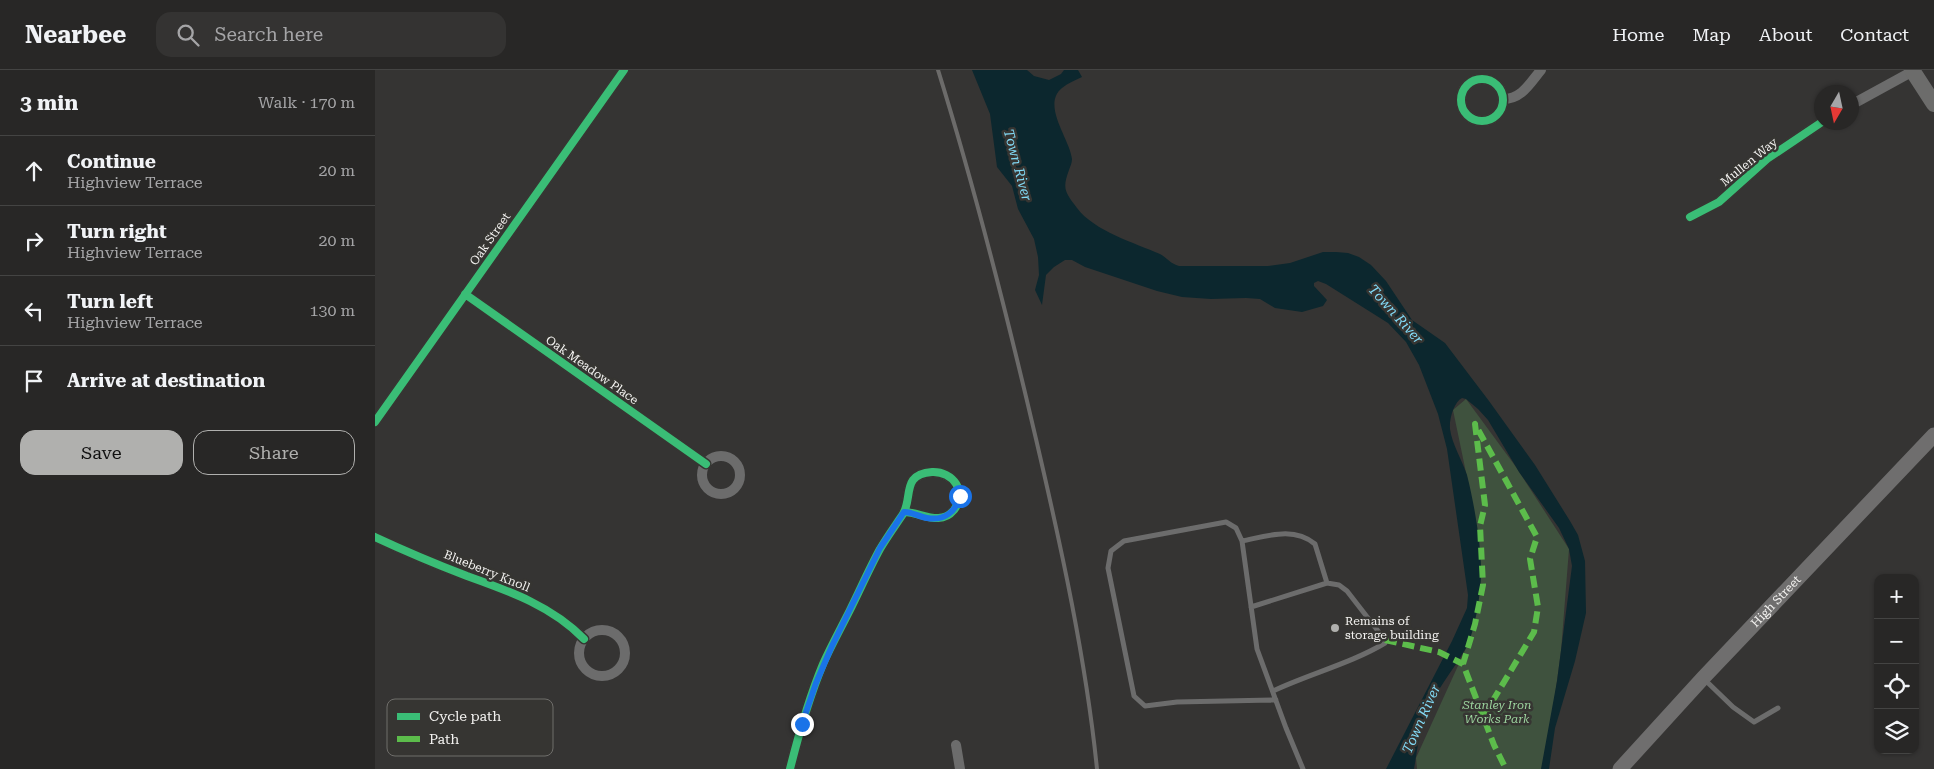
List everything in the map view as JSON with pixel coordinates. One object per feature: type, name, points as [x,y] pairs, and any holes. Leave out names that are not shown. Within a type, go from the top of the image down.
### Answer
[{"type":"main road","points":[[1913,71],[1934,104]]},
{"type":"main road","name":"High Street","points":[[1620,769],[1703,678],[1934,435]]},
{"type":"street","name":"Oak Street","points":[[375,422],[624,70]]},
{"type":"street","points":[[1503,99],[1512,99],[1520,95],[1541,70]]},
{"type":"street","points":[[1859,101],[1913,71]]},
{"type":"street","points":[[1477,80],[1485,80],[1497,86],[1503,99],[1499,113],[1487,121],[1473,119],[1467,115],[1461,102],[1465,88],[1477,80]]},
{"type":"street","name":"Mullen Way","points":[[1690,217],[1719,202],[1767,159],[1814,127]]},
{"type":"street","name":"Oak Meadow Place","points":[[465,294],[706,464]]},
{"type":"street","points":[[790,769],[804,717],[824,664],[876,555],[904,512],[908,490],[913,481],[924,474],[939,472],[955,481],[960,496],[950,514],[943,517],[928,518],[911,512],[904,512]]},
{"type":"street","name":"Blueberry Knoll","points":[[375,538],[467,576],[517,594],[558,618],[584,639]]},
{"type":"street","points":[[601,630],[618,636],[625,653],[621,666],[617,671],[608,676],[594,675],[583,667],[579,657],[579,650],[584,639],[590,633],[601,630]]},
{"type":"street","points":[[956,745],[960,769]]},
{"type":"lane","points":[[1276,700],[1177,702],[1145,706],[1134,696],[1108,568],[1111,551],[1124,541],[1226,522],[1236,528],[1242,541],[1257,649],[1303,769]]},
{"type":"lane","points":[[1242,541],[1281,533],[1299,534],[1315,544],[1327,583]]},
{"type":"lane","points":[[1251,606],[1327,583],[1339,585],[1347,591],[1385,640],[1385,643],[1371,651],[1273,691]]},
{"type":"lane","points":[[1703,678],[1733,707],[1754,722],[1778,708]]},
{"type":"green space","name":"Stanley Iron Works Park","points":[[1466,399],[1516,467],[1569,549],[1561,651],[1545,769],[1417,769],[1416,758],[1467,646],[1480,585],[1469,487],[1453,410]]},
{"type":"water","name":"Town River","points":[[972,70],[1027,70],[1034,76],[1049,80],[1061,74],[1064,70],[1078,70],[1082,77],[1062,88],[1056,95],[1054,103],[1055,113],[1072,159],[1065,186],[1067,194],[1084,216],[1104,230],[1160,254],[1179,266],[1268,266],[1290,263],[1323,252],[1348,253],[1359,257],[1371,265],[1386,281],[1412,320],[1445,343],[1535,465],[1578,535],[1585,561],[1586,613],[1575,661],[1555,728],[1549,769],[1541,769],[1557,681],[1572,566],[1569,549],[1559,528],[1519,472],[1488,420],[1478,409],[1462,398],[1454,407],[1450,425],[1453,440],[1467,475],[1479,544],[1480,585],[1478,608],[1473,630],[1466,648],[1439,690],[1425,717],[1414,769],[1386,769],[1452,641],[1467,608],[1468,595],[1447,449],[1438,414],[1419,365],[1406,342],[1388,323],[1326,284],[1318,281],[1314,283],[1314,286],[1327,300],[1323,306],[1302,312],[1275,308],[1260,299],[1182,297],[1157,291],[1085,267],[1072,260],[1065,260],[1046,275],[1042,305],[1035,290],[1039,275],[1034,239],[1018,209],[1012,186],[997,167],[990,114]]},
{"type":"railway","points":[[938,70],[990,254],[1045,479],[1079,645],[1097,769]]},
{"type":"marked path","points":[[1483,717],[1534,632],[1538,607],[1530,559],[1537,537],[1475,424],[1485,505],[1480,526],[1483,585],[1475,624],[1463,664],[1494,745],[1506,769]]},
{"type":"marked path","points":[[1385,640],[1439,652],[1463,664]]},
{"type":"cycle path","points":[[375,422],[624,70]]},
{"type":"cycle path","points":[[1482,79],[1497,85],[1503,100],[1497,115],[1482,121],[1467,115],[1461,100],[1467,85],[1482,79]]},
{"type":"cycle path","points":[[1690,217],[1719,202],[1767,159],[1814,127]]},
{"type":"cycle path","points":[[465,294],[706,464]]},
{"type":"cycle path","points":[[790,769],[813,690],[823,664],[885,540],[906,508],[912,482],[922,474],[940,473],[952,479],[959,490],[958,503],[949,515],[937,518],[904,512]]},
{"type":"cycle path","points":[[375,537],[529,601],[558,617],[584,639]]},
{"type":"place","name":"Remains of storage building","points":[[1335,628]]},
{"type":"route","points":[[802,724],[824,664],[869,569],[880,548],[904,512],[911,512],[928,518],[943,517],[955,509],[960,496]]}]
